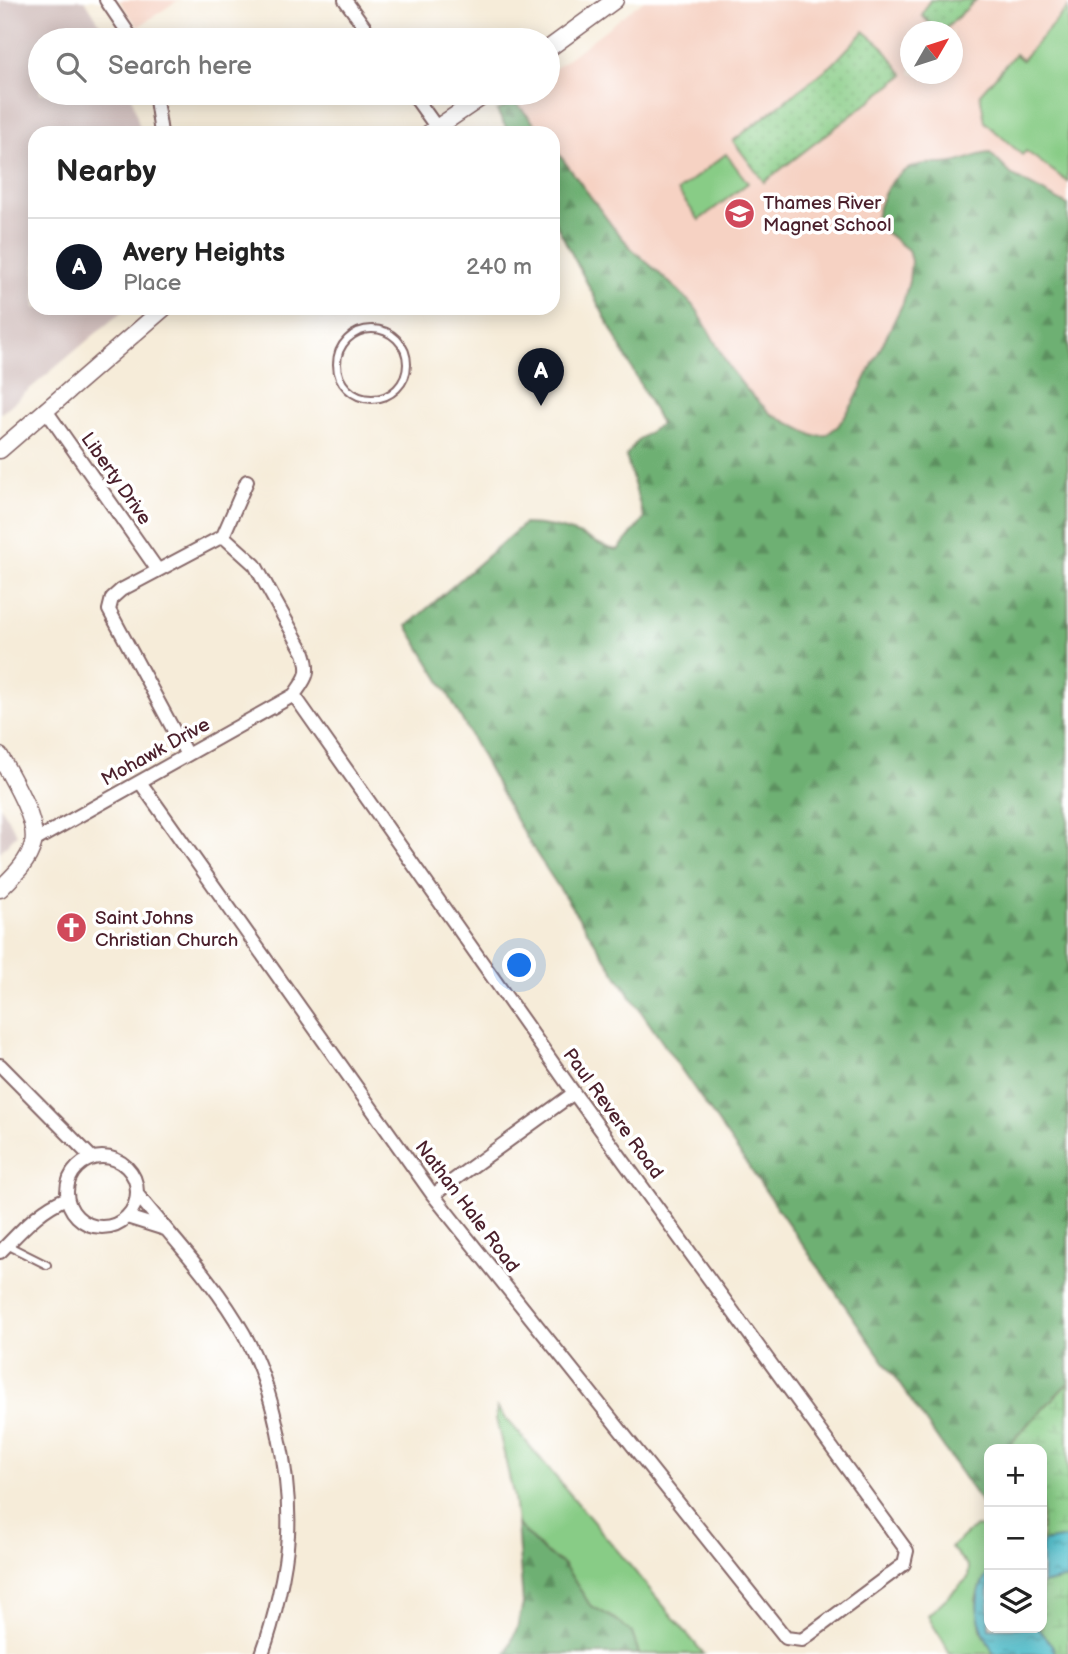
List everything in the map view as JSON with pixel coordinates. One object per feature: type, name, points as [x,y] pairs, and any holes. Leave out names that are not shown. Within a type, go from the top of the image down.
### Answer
[{"type":"street","points":[[106,0],[124,28]]},
{"type":"street","points":[[345,0],[365,28]]},
{"type":"street","points":[[560,38],[596,6],[615,0]]},
{"type":"street","points":[[157,105],[160,126]]},
{"type":"street","points":[[419,105],[431,126]]},
{"type":"street","points":[[439,126],[470,105]]},
{"type":"street","points":[[0,450],[154,315]]},
{"type":"street","name":"Liberty Drive","points":[[45,410],[157,569]]},
{"type":"street","points":[[187,755],[109,610],[112,598],[121,590],[223,536],[247,481]]},
{"type":"street","points":[[223,536],[255,565],[304,653],[308,663],[308,676],[294,695]]},
{"type":"street","name":"Mohawk Drive","points":[[34,841],[294,695]]},
{"type":"street","name":"Paul Revere Road","points":[[294,695],[574,1093],[907,1551],[904,1564],[802,1640],[786,1638]]},
{"type":"street","points":[[0,756],[27,811],[34,841],[22,867],[0,888]]},
{"type":"street","name":"Nathan Hale Road","points":[[140,782],[433,1195],[786,1638]]},
{"type":"street","points":[[0,1065],[91,1157]]},
{"type":"street","points":[[433,1195],[574,1093]]},
{"type":"street","points":[[91,1157],[111,1157],[122,1162],[131,1171],[137,1194],[136,1203],[127,1217],[118,1223],[97,1227],[77,1217],[67,1198],[67,1186],[70,1175],[84,1160],[91,1157]]},
{"type":"street","points":[[137,1194],[214,1286],[245,1335],[264,1380],[286,1483],[288,1535],[273,1618],[262,1654]]},
{"type":"street","points":[[4,1248],[34,1218],[53,1204],[67,1198]]},
{"type":"street","points":[[127,1217],[165,1228]]},
{"type":"lane","points":[[363,330],[387,331],[403,346],[407,357],[405,379],[399,389],[390,396],[379,399],[368,400],[356,396],[346,388],[337,366],[338,354],[344,343],[363,330]]},
{"type":"lane","points":[[4,1248],[47,1265]]},
{"type":"shaded area","points":[[0,0],[85,0],[102,28],[28,28],[28,105],[134,105],[139,126],[28,126],[28,315],[118,315],[0,414]]},
{"type":"shaded area","points":[[119,0],[178,0],[138,27]]},
{"type":"shaded area","name":"Thames River Magnet School","points":[[644,0],[1068,0],[1068,205],[1013,176],[990,153],[976,154],[966,160],[949,164],[934,163],[898,242],[908,250],[911,261],[903,303],[854,402],[838,426],[826,436],[814,436],[796,429],[771,414],[747,390],[729,367],[697,310],[632,249],[560,155],[560,126],[537,126],[518,105],[560,105],[560,65]]},
{"type":"shaded area","points":[[0,806],[17,834],[0,852]]},
{"type":"green space","points":[[930,0],[976,0],[954,21],[927,21],[922,15]]},
{"type":"green space","points":[[1068,7],[1068,182],[1026,151],[1022,155],[985,122],[980,94],[1015,54],[1022,60]]},
{"type":"green space","points":[[864,31],[881,45],[900,70],[900,78],[764,182],[733,141],[833,64]]},
{"type":"green space","points":[[509,105],[518,105],[537,126],[505,126],[497,111]]},
{"type":"green space","points":[[990,153],[1013,176],[1068,205],[1068,1383],[1011,1444],[984,1444],[984,1507],[633,1000],[538,856],[451,699],[407,626],[524,524],[567,530],[618,550],[644,519],[626,456],[638,440],[661,424],[560,231],[560,155],[632,249],[697,310],[729,367],[747,390],[771,414],[814,436],[826,435],[838,426],[854,402],[903,303],[911,261],[908,250],[884,231],[876,218],[886,190],[897,176],[924,164],[949,164]]},
{"type":"green space","points":[[726,154],[748,183],[699,220],[678,191]]},
{"type":"green space","points":[[1068,1383],[1068,1538],[1047,1541],[1047,1444],[1011,1444]]},
{"type":"green space","points":[[497,1408],[704,1654],[639,1654],[632,1633],[618,1621],[590,1605],[564,1565],[543,1551],[517,1524],[514,1498],[496,1418]]},
{"type":"green space","points":[[517,1524],[543,1551],[564,1565],[590,1605],[618,1621],[632,1633],[639,1654],[506,1654],[523,1604]]},
{"type":"green space","points":[[976,1526],[984,1527],[984,1580],[976,1600],[981,1629],[994,1654],[949,1654],[928,1615],[968,1578],[969,1568],[951,1547]]},
{"type":"green space","points":[[1068,1578],[1068,1654],[1055,1654],[1052,1645],[1041,1633],[1047,1633],[1047,1583]]},
{"type":"water","points":[[1068,1538],[1068,1578],[1047,1583],[1047,1541]]},
{"type":"water","points":[[984,1580],[984,1633],[977,1603]]},
{"type":"water","points":[[984,1633],[1041,1633],[1052,1645],[1055,1654],[994,1654]]},
{"type":"place","name":"Thames River Magnet School","points":[[740,213]]},
{"type":"place","name":"Avery Heights","points":[[541,406]]},
{"type":"place","name":"Saint Johns Christian Church","points":[[72,928]]}]
